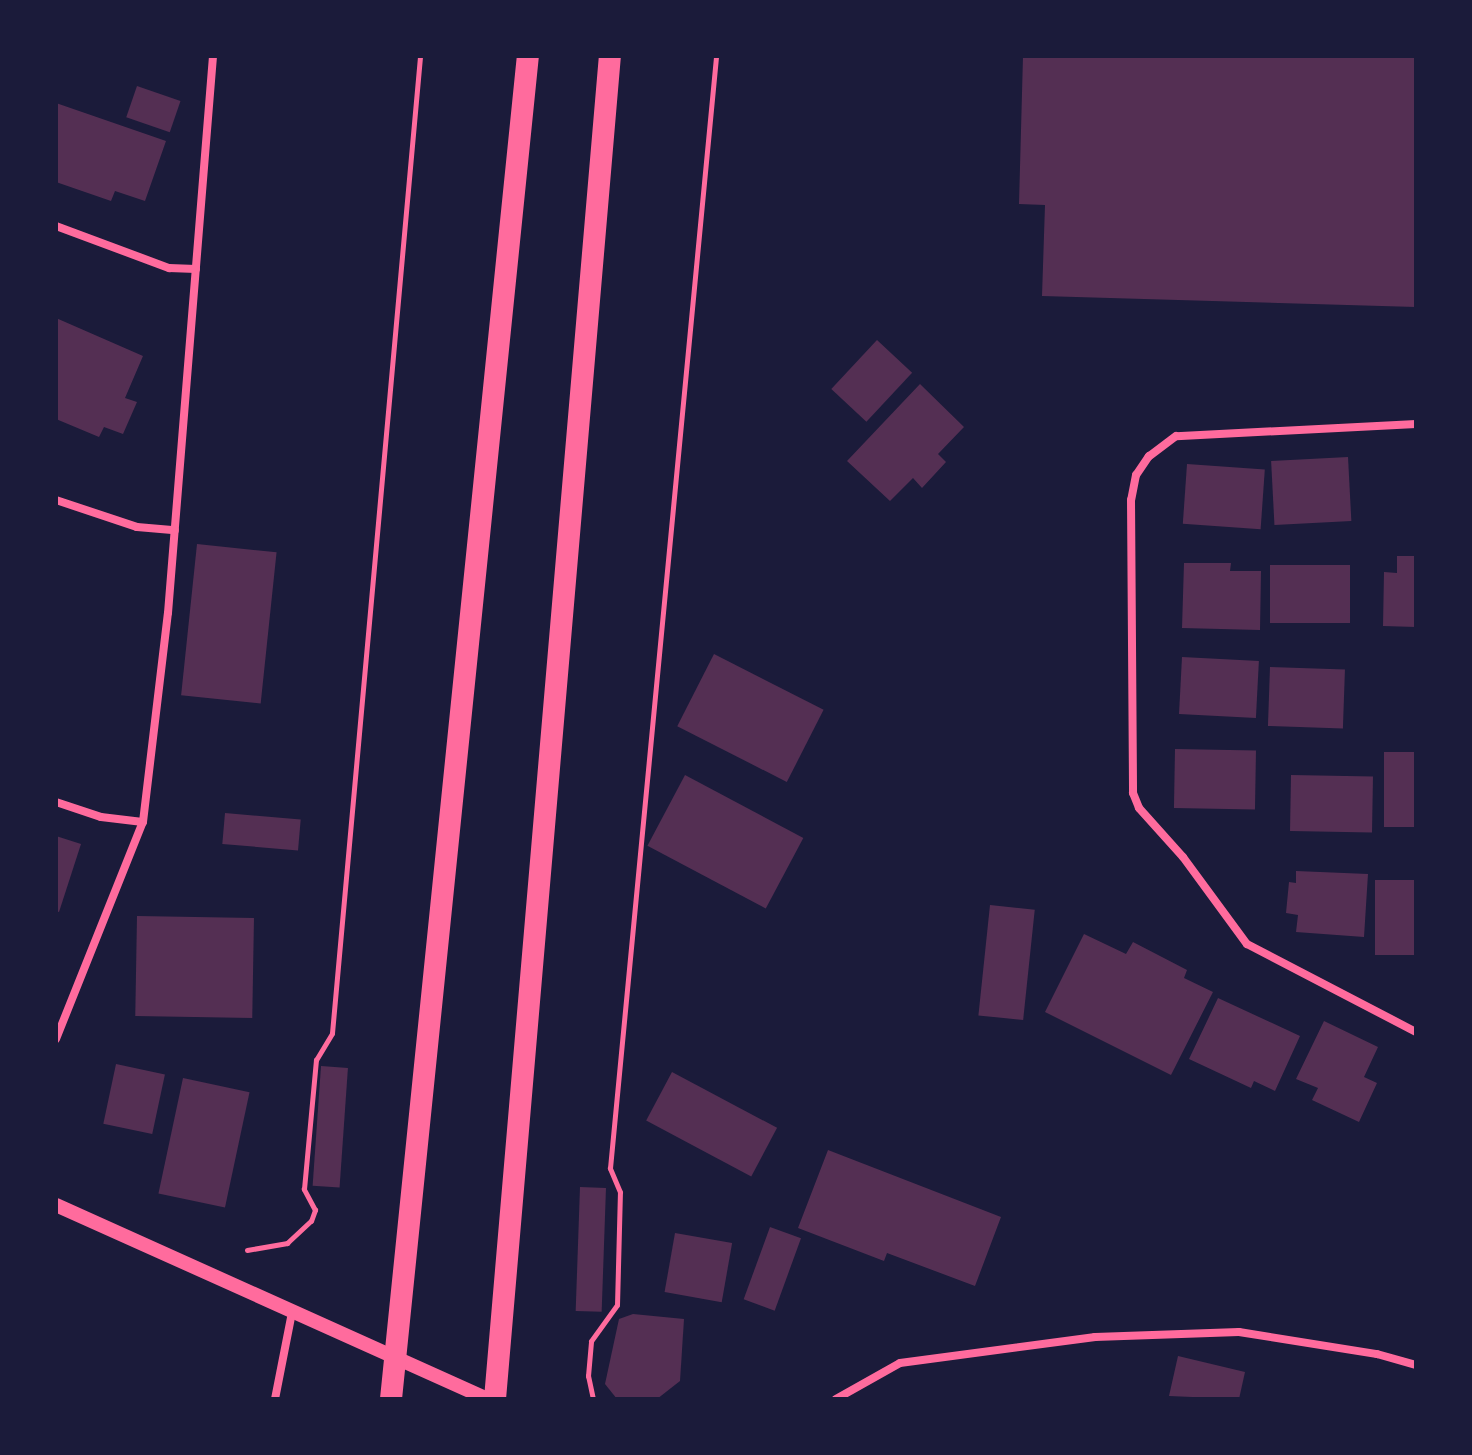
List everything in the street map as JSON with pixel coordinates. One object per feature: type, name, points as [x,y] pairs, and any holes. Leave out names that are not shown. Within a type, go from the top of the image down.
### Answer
[{"type":"highway","points":[[391,1399],[528,56]]},
{"type":"highway","points":[[495,1399],[610,56]]},
{"type":"highway","points":[[382,1399],[395,1359]]},
{"type":"street","points":[[56,1039],[143,822],[175,530],[213,56]]},
{"type":"street","points":[[56,226],[169,268],[196,269]]},
{"type":"street","points":[[1416,424],[1176,436],[1149,456],[1136,475],[1131,500],[1133,793],[1139,808],[1183,857],[1247,944],[1278,965],[1416,1032]]},
{"type":"street","points":[[56,500],[137,527],[175,530]]},
{"type":"street","points":[[56,802],[101,817],[143,822]]},
{"type":"street","points":[[56,1205],[488,1399]]},
{"type":"street","points":[[275,1399],[292,1312]]},
{"type":"street","points":[[836,1399],[900,1363],[1095,1337],[1239,1332],[1377,1354],[1416,1365]]},
{"type":"path","points":[[234,1252],[287,1243],[311,1221],[315,1210],[304,1189],[316,1060],[332,1033],[420,56]]},
{"type":"path","points":[[593,1399],[588,1376],[591,1341],[617,1305],[620,1192],[610,1168],[716,56]]},
{"type":"building","points":[[1023,56],[1416,56],[1416,307],[1042,296],[1045,205],[1019,204]]},
{"type":"building","points":[[137,86],[180,101],[170,132],[126,117]]},
{"type":"building","points":[[56,103],[166,141],[145,201],[115,191],[111,201],[56,182]]},
{"type":"building","points":[[56,318],[143,356],[125,398],[137,402],[123,434],[104,427],[99,437],[56,419]]},
{"type":"building","points":[[877,340],[912,373],[866,422],[831,389]]},
{"type":"building","points":[[920,384],[964,427],[938,454],[946,462],[922,488],[913,478],[890,501],[847,461]]},
{"type":"building","points":[[1348,457],[1351,521],[1274,525],[1271,461]]},
{"type":"building","points":[[1187,464],[1265,469],[1261,529],[1183,524]]},
{"type":"building","points":[[197,544],[277,552],[261,704],[181,695]]},
{"type":"building","points":[[1397,556],[1416,556],[1416,627],[1383,626],[1384,572],[1397,573]]},
{"type":"building","points":[[1184,563],[1231,563],[1230,571],[1261,571],[1260,630],[1182,628]]},
{"type":"building","points":[[1270,565],[1350,565],[1350,623],[1270,623]]},
{"type":"building","points":[[714,654],[824,710],[787,782],[677,726]]},
{"type":"building","points":[[1182,657],[1259,661],[1256,718],[1179,714]]},
{"type":"building","points":[[1270,667],[1345,670],[1343,729],[1268,726]]},
{"type":"building","points":[[1175,749],[1256,750],[1255,809],[1174,808]]},
{"type":"building","points":[[1384,752],[1416,752],[1416,827],[1384,827]]},
{"type":"building","points":[[685,775],[803,838],[766,909],[647,846]]},
{"type":"building","points":[[1291,775],[1373,776],[1372,832],[1290,831]]},
{"type":"building","points":[[225,813],[301,820],[298,851],[222,844]]},
{"type":"building","points":[[56,836],[81,844],[59,912],[56,911]]},
{"type":"building","points":[[1296,871],[1368,874],[1364,937],[1296,932],[1298,915],[1286,913],[1289,882],[1296,883]]},
{"type":"building","points":[[1375,880],[1416,880],[1416,955],[1375,955]]},
{"type":"building","points":[[990,905],[1035,910],[1023,1020],[978,1015]]},
{"type":"building","points":[[137,916],[254,918],[252,1018],[135,1016]]},
{"type":"building","points":[[1084,934],[1126,954],[1133,942],[1187,970],[1184,978],[1213,992],[1171,1075],[1045,1012]]},
{"type":"building","points":[[1218,998],[1300,1036],[1275,1091],[1254,1081],[1251,1088],[1189,1059]]},
{"type":"building","points":[[1324,1021],[1378,1047],[1364,1077],[1377,1083],[1359,1122],[1312,1100],[1318,1088],[1296,1079]]},
{"type":"building","points":[[116,1064],[165,1074],[152,1134],[103,1124]]},
{"type":"building","points":[[321,1066],[348,1068],[340,1188],[313,1186]]},
{"type":"building","points":[[672,1072],[777,1128],[751,1176],[646,1121]]},
{"type":"building","points":[[183,1078],[250,1092],[225,1208],[158,1193]]},
{"type":"building","points":[[828,1150],[1001,1217],[975,1286],[887,1253],[884,1261],[798,1228]]},
{"type":"building","points":[[580,1187],[606,1188],[602,1312],[576,1311]]},
{"type":"building","points":[[770,1227],[801,1238],[775,1311],[744,1299]]},
{"type":"building","points":[[675,1233],[732,1243],[722,1302],[665,1292]]},
{"type":"building","points":[[633,1314],[684,1319],[680,1381],[657,1399],[617,1399],[605,1384],[619,1319]]},
{"type":"building","points":[[1178,1356],[1245,1372],[1239,1399],[1169,1396]]}]
